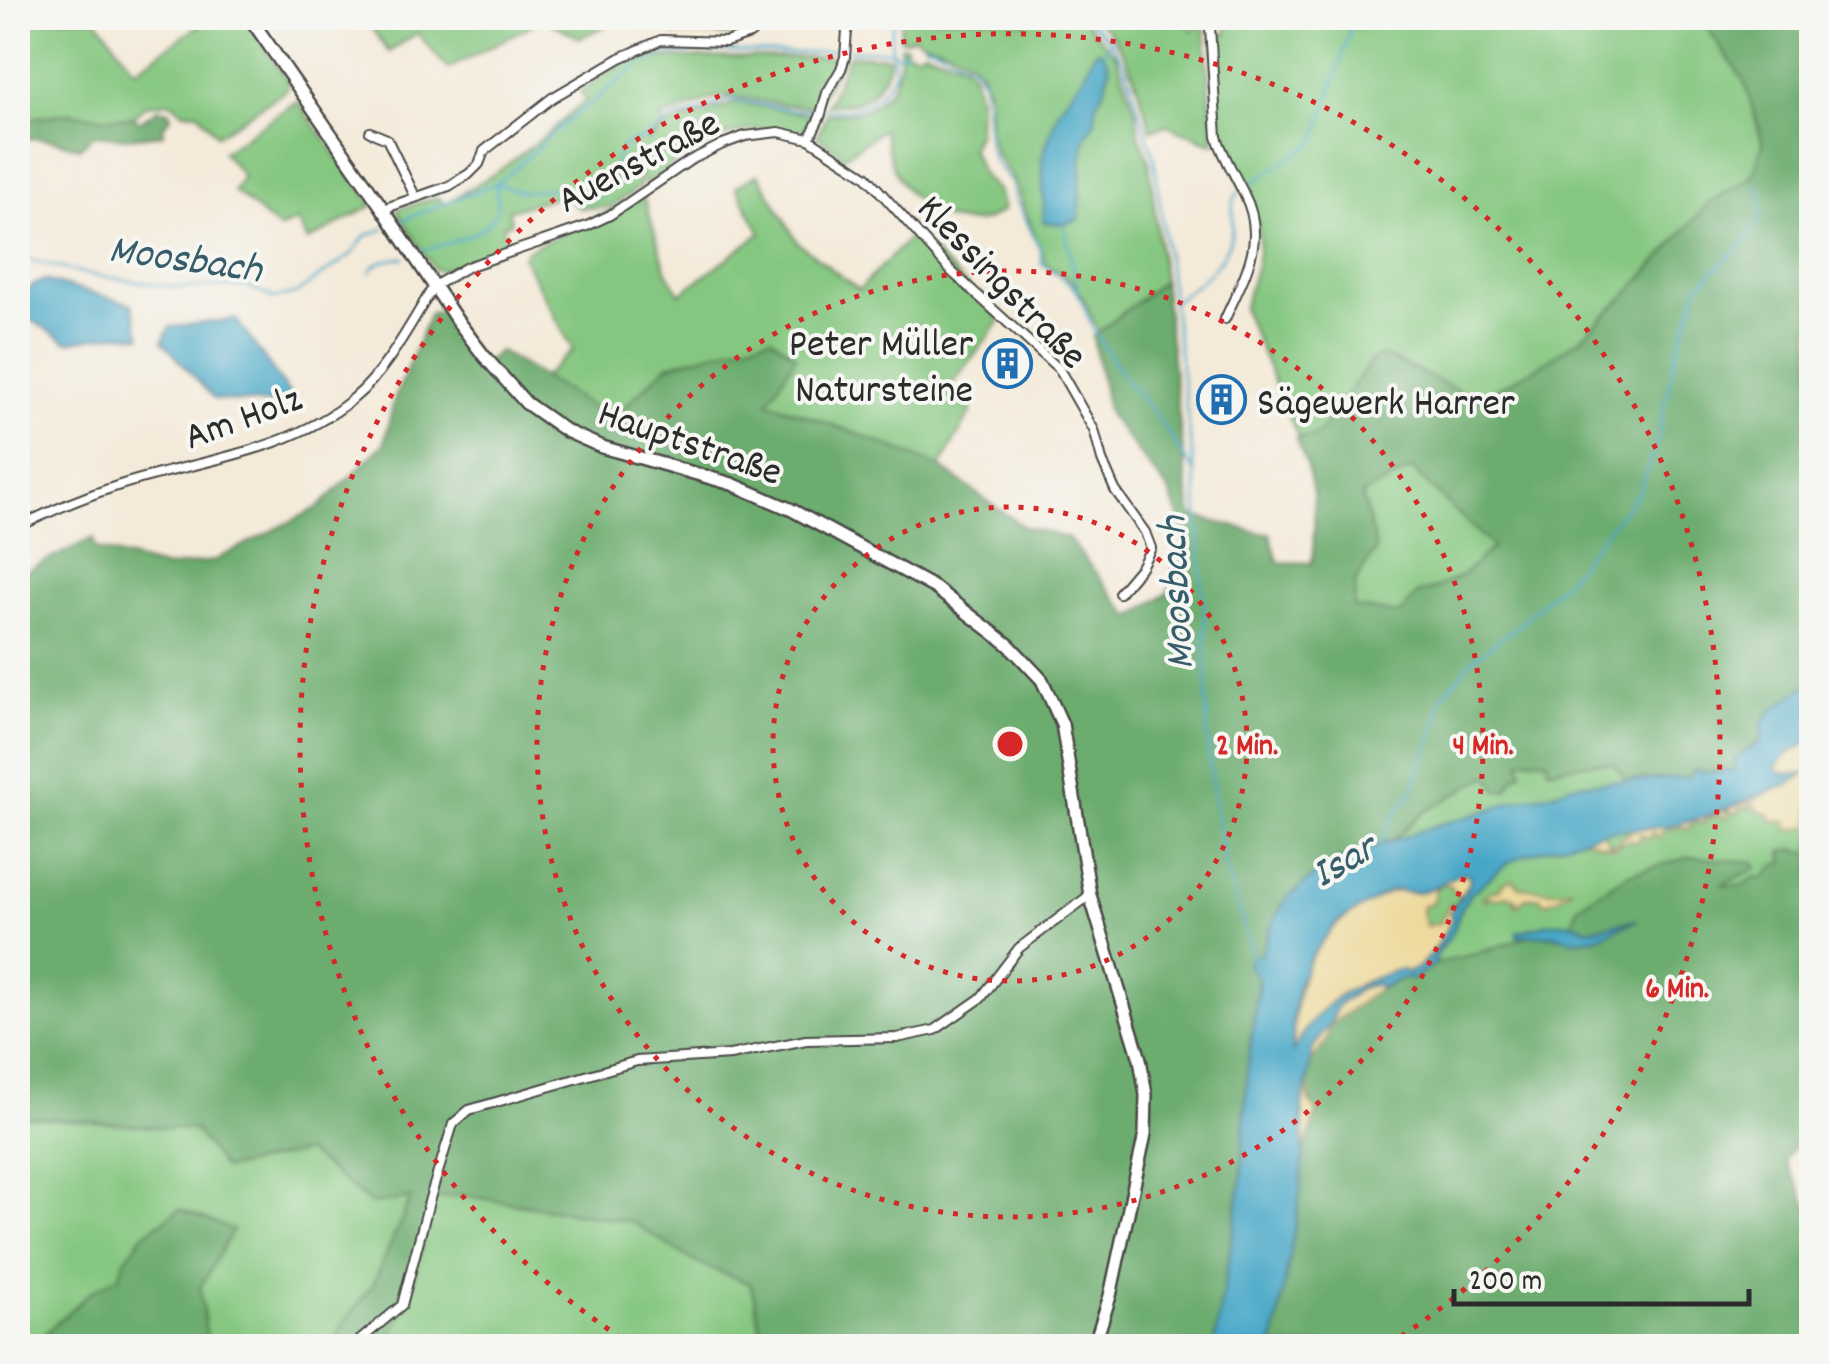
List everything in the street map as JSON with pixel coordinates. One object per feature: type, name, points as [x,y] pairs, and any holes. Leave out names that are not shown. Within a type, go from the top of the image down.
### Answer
[{"type":"main road","name":"Hauptstraße","points":[[250,18],[456,319],[526,403],[566,431],[602,447],[732,484],[790,508],[935,588],[1008,645],[1042,680],[1062,724],[1090,895],[1140,1059],[1146,1095],[1145,1134],[1110,1296],[1094,1346]]},
{"type":"street","points":[[383,209],[449,186],[469,174],[479,164],[484,150],[552,98],[620,58],[661,40],[726,42],[750,34],[768,18]]},
{"type":"street","points":[[809,139],[841,69],[848,18]]},
{"type":"street","points":[[1206,18],[1210,27],[1217,137],[1256,229],[1254,250],[1226,319]]},
{"type":"street","points":[[370,132],[386,139],[416,196]]},
{"type":"street","name":"Auenstraße","points":[[434,286],[467,266],[610,215],[689,161],[723,144],[745,136],[779,132],[809,139]]},
{"type":"street","name":"Klessingstraße","points":[[809,139],[866,176],[952,272],[1059,369],[1094,430],[1115,490],[1145,532],[1150,548],[1141,568],[1119,593]]},
{"type":"street","name":"Am Holz","points":[[18,527],[118,486],[273,443],[320,420],[354,398],[374,376],[434,286]]},
{"type":"street","points":[[356,1346],[402,1304],[453,1124],[470,1110],[637,1061],[730,1055],[806,1040],[897,1038],[936,1030],[980,998],[1020,948],[1090,895]]},
{"type":"green space","points":[[18,18],[96,18],[135,70],[210,18],[245,18],[289,83],[286,90],[217,135],[198,112],[184,112],[171,102],[146,105],[134,117],[70,113],[18,120]]},
{"type":"green space","points":[[364,18],[621,18],[580,38],[543,19],[448,69],[417,33],[389,52]]},
{"type":"green space","points":[[621,18],[763,18],[730,35],[674,34],[660,20]]},
{"type":"green space","points":[[901,18],[1006,18],[1025,23],[1030,18],[1082,19],[1116,55],[1136,112],[1149,162],[1163,281],[1099,332],[1076,286],[1045,262],[1013,180],[995,153],[989,132],[988,92],[981,71],[948,49],[914,36],[900,39]]},
{"type":"green space","points":[[1093,18],[1194,18],[1187,22],[1192,30],[1201,25],[1205,29],[1214,144],[1167,125],[1151,130],[1125,56],[1109,32]]},
{"type":"green space","points":[[1368,18],[1703,18],[1736,68],[1811,18],[1811,961],[1718,1346],[1100,1346],[1420,626],[1570,477],[1770,211],[1762,119],[1748,92],[1763,145],[1752,177],[1709,203],[1631,291],[1581,338],[1478,399],[1378,356],[1320,432],[1298,437],[1243,309],[1258,256],[1258,231],[1252,197],[1244,191],[1221,139],[1213,35],[1227,34],[1226,20],[1280,20],[1357,28]]},
{"type":"green space","points":[[1703,18],[1811,18],[1811,684],[1768,714],[1762,724],[1762,740],[1751,747],[1734,771],[1719,770],[1689,778],[1626,780],[1614,764],[1548,769],[1547,760],[1520,761],[1522,772],[1507,790],[1498,791],[1489,776],[1480,780],[1423,813],[1394,839],[1318,872],[1274,920],[1261,954],[1247,1073],[1241,1185],[1214,1346],[764,1346],[751,1284],[695,1262],[632,1222],[463,1195],[432,1199],[411,1292],[387,1346],[327,1346],[373,1284],[411,1198],[372,1204],[306,1152],[224,1169],[195,1130],[18,1116],[18,575],[93,538],[95,549],[166,568],[213,561],[319,507],[384,444],[394,401],[430,313],[444,311],[483,364],[499,351],[612,419],[668,365],[771,337],[796,356],[768,402],[940,467],[1024,527],[1068,538],[1131,617],[1168,593],[1186,535],[1170,493],[1108,414],[1093,337],[1163,281],[1192,516],[1270,533],[1278,562],[1312,563],[1314,499],[1296,438],[1320,432],[1371,361],[1378,356],[1388,358],[1478,399],[1581,338],[1631,291],[1709,203],[1752,177],[1763,145],[1759,128],[1743,79]],"holes":[[[1412,469],[1493,547],[1464,574],[1417,594],[1401,614],[1354,608],[1355,582],[1376,549],[1362,495]]]},
{"type":"green space","points":[[900,46],[906,46],[906,51],[918,54],[923,50],[961,62],[973,72],[979,98],[978,132],[971,148],[982,175],[998,191],[1003,210],[990,218],[954,220],[917,201],[893,167],[883,129],[844,157],[817,136],[827,114],[863,110],[884,97],[897,73]]},
{"type":"green space","points":[[656,47],[660,58],[842,57],[816,107],[718,97],[660,119],[664,126],[646,141],[667,126],[738,102],[815,115],[805,128],[789,132],[752,130],[723,137],[646,184],[629,161],[641,186],[611,207],[579,208],[564,195],[509,210],[511,223],[502,226],[509,247],[440,271],[434,269],[398,209],[437,197],[445,204],[500,170],[586,100],[580,91],[641,52]]},
{"type":"green space","points":[[849,55],[889,57],[887,69],[865,98],[827,105]]},
{"type":"green space","points":[[297,101],[373,205],[308,241],[297,221],[279,229],[234,191],[243,176],[223,152]]},
{"type":"green space","points":[[158,109],[169,111],[171,117],[163,134],[127,138],[94,135],[79,148],[41,138],[18,140],[18,120],[70,113],[134,117],[139,122]]},
{"type":"green space","points":[[758,174],[798,243],[859,290],[914,233],[1001,320],[949,389],[972,410],[940,467],[668,365],[612,419],[542,378],[573,350],[523,257],[527,250],[643,196],[667,272],[680,294],[761,233],[736,187]]},
{"type":"green space","points":[[1412,468],[1493,547],[1464,574],[1417,594],[1401,614],[1353,609],[1355,582],[1376,549],[1362,495]]},
{"type":"green space","points":[[1791,849],[1811,853],[1811,1122],[1785,1160],[1811,1212],[1811,1346],[1273,1346],[1298,1210],[1304,1151],[1317,1113],[1308,1093],[1308,1078],[1329,1026],[1377,990],[1400,979],[1414,979],[1435,964],[1533,934],[1575,940],[1631,922],[1587,929],[1572,923],[1578,906],[1629,874],[1690,857],[1754,862],[1757,868],[1721,885],[1742,886],[1755,877],[1764,878],[1784,862],[1782,852]]},
{"type":"green space","points":[[18,1116],[195,1130],[224,1169],[306,1152],[372,1204],[412,1198],[373,1284],[327,1346],[18,1346]]},
{"type":"green space","points":[[463,1195],[632,1222],[695,1262],[751,1284],[764,1346],[387,1346],[411,1292],[432,1199]]},
{"type":"green space","points":[[180,1209],[233,1230],[200,1288],[208,1346],[32,1346],[89,1293],[119,1276],[126,1258],[144,1234]]},
{"type":"sand","points":[[1811,741],[1811,826],[1787,829],[1787,821],[1773,821],[1752,803],[1735,814],[1729,811],[1724,819],[1721,815],[1704,819],[1704,823],[1693,823],[1687,829],[1671,828],[1661,833],[1660,838],[1653,832],[1649,839],[1640,834],[1640,840],[1628,840],[1614,848],[1582,838],[1603,832],[1610,845],[1619,843],[1630,833],[1627,829],[1693,820],[1763,795],[1802,776],[1774,771],[1785,757]]},
{"type":"sand","points":[[1460,873],[1471,875],[1459,898],[1449,885],[1442,884],[1432,903],[1423,905],[1426,926],[1440,923],[1449,905],[1454,905],[1446,933],[1420,968],[1341,993],[1318,1014],[1293,1054],[1297,999],[1311,956],[1323,938],[1361,907],[1388,893],[1424,891]]},
{"type":"sand","points":[[1512,879],[1520,887],[1561,892],[1572,889],[1545,903],[1540,897],[1526,898],[1517,905],[1517,899],[1507,895],[1485,900],[1483,897]]},
{"type":"sand","points":[[1376,983],[1380,988],[1329,1026],[1325,1043],[1310,1066],[1313,1048],[1336,1007],[1361,988]]},
{"type":"sand","points":[[1308,1085],[1309,1102],[1317,1112],[1304,1151],[1302,1105]]},
{"type":"water","points":[[1099,50],[1110,66],[1096,104],[1095,121],[1085,138],[1079,219],[1064,224],[1044,222],[1042,157],[1059,109]]},
{"type":"water","points":[[44,280],[132,304],[141,336],[119,334],[67,342],[18,312],[18,293]]},
{"type":"water","points":[[236,319],[294,400],[271,404],[214,399],[162,341],[170,327]]},
{"type":"water","points":[[1811,684],[1811,741],[1786,756],[1775,770],[1804,774],[1786,785],[1701,818],[1666,827],[1607,831],[1525,855],[1507,864],[1470,894],[1435,964],[1414,979],[1400,979],[1380,988],[1376,984],[1361,988],[1336,1007],[1313,1048],[1302,1105],[1304,1151],[1298,1210],[1273,1346],[1214,1346],[1241,1185],[1247,1073],[1259,980],[1248,964],[1252,956],[1261,954],[1286,899],[1318,872],[1354,854],[1514,801],[1571,785],[1688,778],[1695,770],[1734,771],[1736,759],[1762,740],[1762,724],[1768,714]],"holes":[[[1460,873],[1470,875],[1450,914],[1452,919],[1421,964],[1408,973],[1401,969],[1347,991],[1314,1018],[1293,1052],[1298,985],[1308,961],[1336,923],[1392,890],[1417,893]]]},
{"type":"water","points":[[1637,920],[1595,938],[1517,936],[1517,932],[1549,923],[1572,923],[1587,929]]},
{"type":"waterway","name":"Moosbach","points":[[403,220],[496,183],[523,192],[555,188],[575,199],[603,194],[624,145],[649,136],[671,120],[730,99],[792,110],[848,110],[865,105],[879,95],[895,72],[891,38],[895,18]]},
{"type":"waterway","name":"Moosbach","points":[[1086,18],[1110,40],[1125,66],[1154,158],[1196,484],[1208,753],[1222,854],[1253,958]]},
{"type":"waterway","points":[[1245,187],[1315,142],[1354,18]]},
{"type":"waterway","points":[[1104,54],[1109,42]]},
{"type":"waterway","name":"Moosbach","points":[[924,44],[975,67],[983,80],[994,161],[1012,183],[1014,196],[1041,250],[1041,263],[1078,293],[1094,331],[1127,382],[1152,410],[1194,471]]},
{"type":"waterway","points":[[422,251],[461,239],[488,223],[497,208],[496,183],[642,62],[693,52],[841,50]]},
{"type":"waterway","points":[[849,50],[897,54],[906,51]]},
{"type":"waterway","name":"Isar","points":[[1380,846],[1392,818],[1413,791],[1436,727],[1441,698],[1470,662],[1520,624],[1567,579],[1640,490],[1699,285],[1739,248],[1761,218],[1761,196],[1756,183]]},
{"type":"waterway","points":[[1173,302],[1218,263],[1229,242],[1234,201],[1239,192]]},
{"type":"waterway","points":[[1064,224],[1078,291]]},
{"type":"waterway","name":"Moosbach","points":[[18,257],[86,274],[181,288],[246,286],[274,298],[295,294],[352,254],[365,236],[384,229]]},
{"type":"waterway","points":[[370,273],[380,263],[404,258]]},
{"type":"place","name":"Peter Müller Natursteine","points":[[1008,364]]},
{"type":"place","name":"Sägewerk Harrer","points":[[1222,400]]}]
